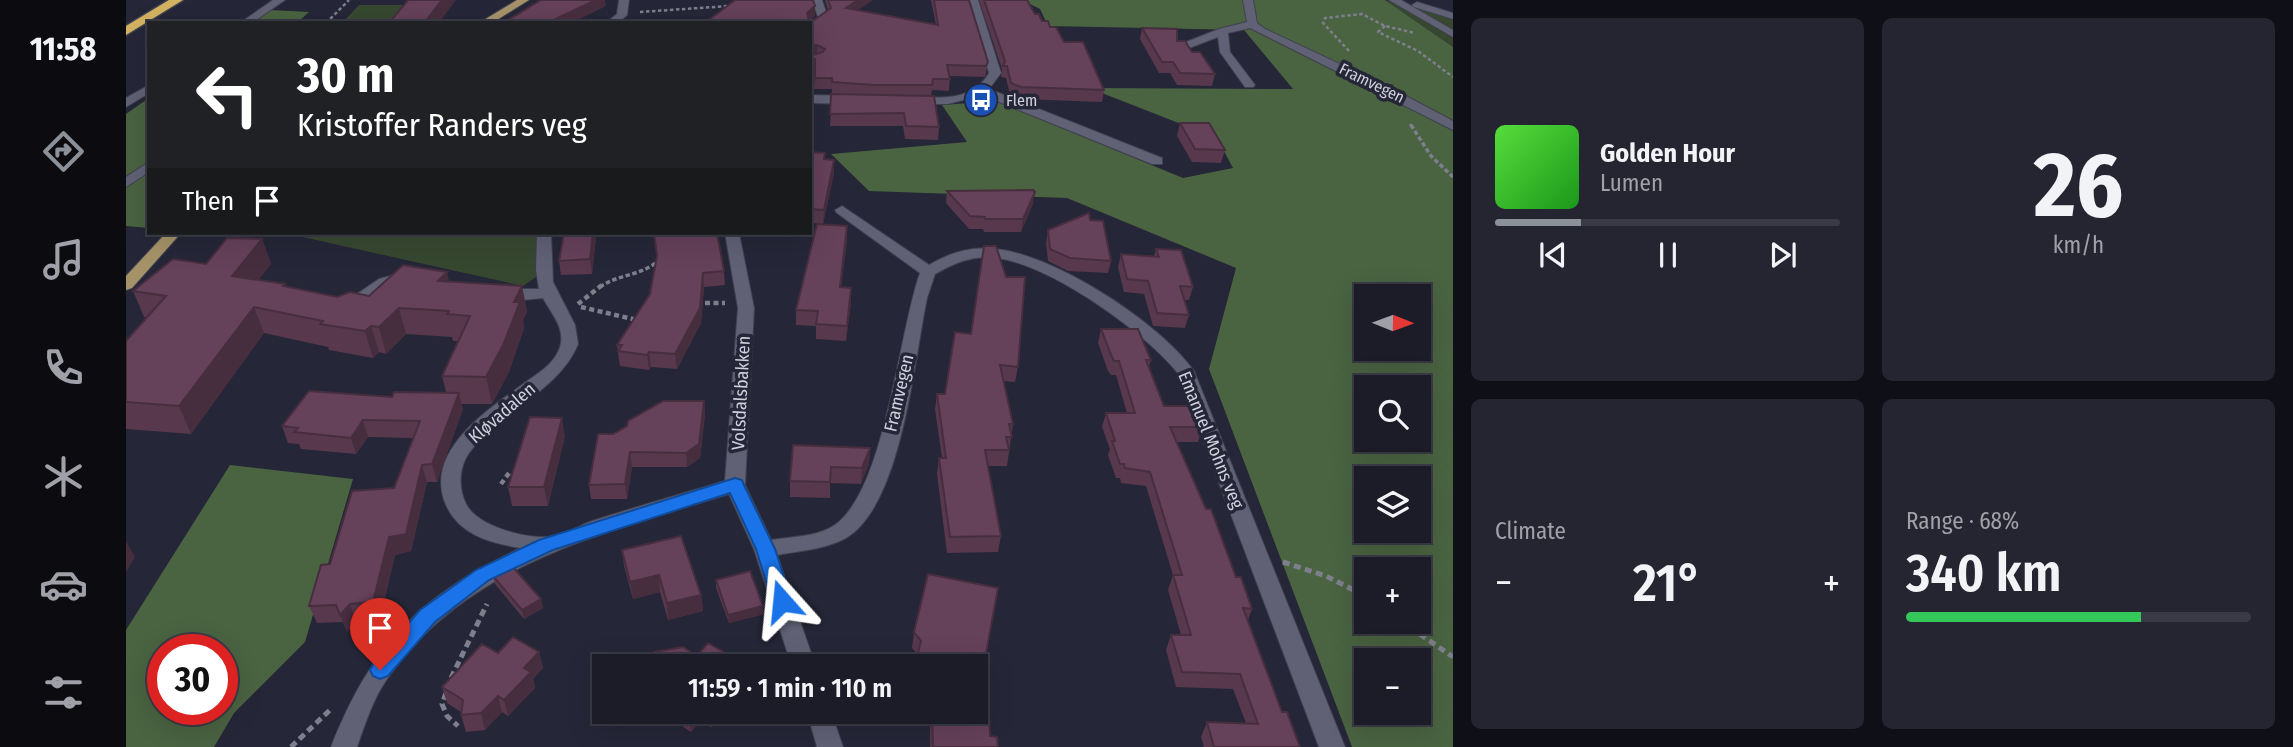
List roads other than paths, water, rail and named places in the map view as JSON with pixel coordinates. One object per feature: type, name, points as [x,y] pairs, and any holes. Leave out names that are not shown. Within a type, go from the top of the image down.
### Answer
[{"type":"highway","points":[[126,30],[177,0]]},
{"type":"main road","points":[[487,21],[523,0]]},
{"type":"main road","points":[[126,285],[172,235]]},
{"type":"street","points":[[248,21],[279,0]]},
{"type":"street","points":[[614,21],[622,15],[624,0]]},
{"type":"street","points":[[812,26],[823,18],[817,0]]},
{"type":"street","points":[[899,100],[938,101],[962,98],[983,91],[990,85],[995,73],[973,0]]},
{"type":"street","points":[[1180,48],[1252,24],[1248,0]]},
{"type":"street","points":[[1394,0],[1453,34]]},
{"type":"street","points":[[1401,0],[1453,16]]},
{"type":"street","name":"Framvegen","points":[[1252,24],[1277,39],[1387,90],[1453,126]]},
{"type":"street","points":[[1223,32],[1225,52],[1249,85]]},
{"type":"street","points":[[126,103],[147,89]]},
{"type":"street","points":[[983,91],[1157,161]]},
{"type":"street","points":[[812,99],[868,100]]},
{"type":"street","points":[[126,183],[147,167]]},
{"type":"street","points":[[842,210],[928,272]]},
{"type":"street","name":"Kløvadalen","points":[[544,235],[545,284],[570,330],[571,341],[566,357],[462,447],[452,471],[451,494],[456,508],[468,521],[483,531],[546,545]]},
{"type":"street","name":"Volsdalsbakken","points":[[733,235],[746,308],[735,485],[765,549],[800,654]]},
{"type":"street","name":"Emanuel Mohns veg","points":[[928,272],[950,258],[963,255],[996,253],[1027,259],[1097,298],[1159,341],[1174,356],[1192,385],[1332,747]]},
{"type":"street","name":"Framvegen","points":[[765,549],[839,532],[866,509],[900,397],[919,298],[928,272]]},
{"type":"street","points":[[346,307],[391,280],[402,277],[426,280]]},
{"type":"street","points":[[480,290],[513,296],[550,293]]},
{"type":"street","points":[[344,747],[362,701],[380,670],[427,616],[482,575],[546,545],[735,485]]},
{"type":"street","points":[[823,724],[830,747]]},
{"type":"place","name":"Flem","points":[[981,100]]}]
